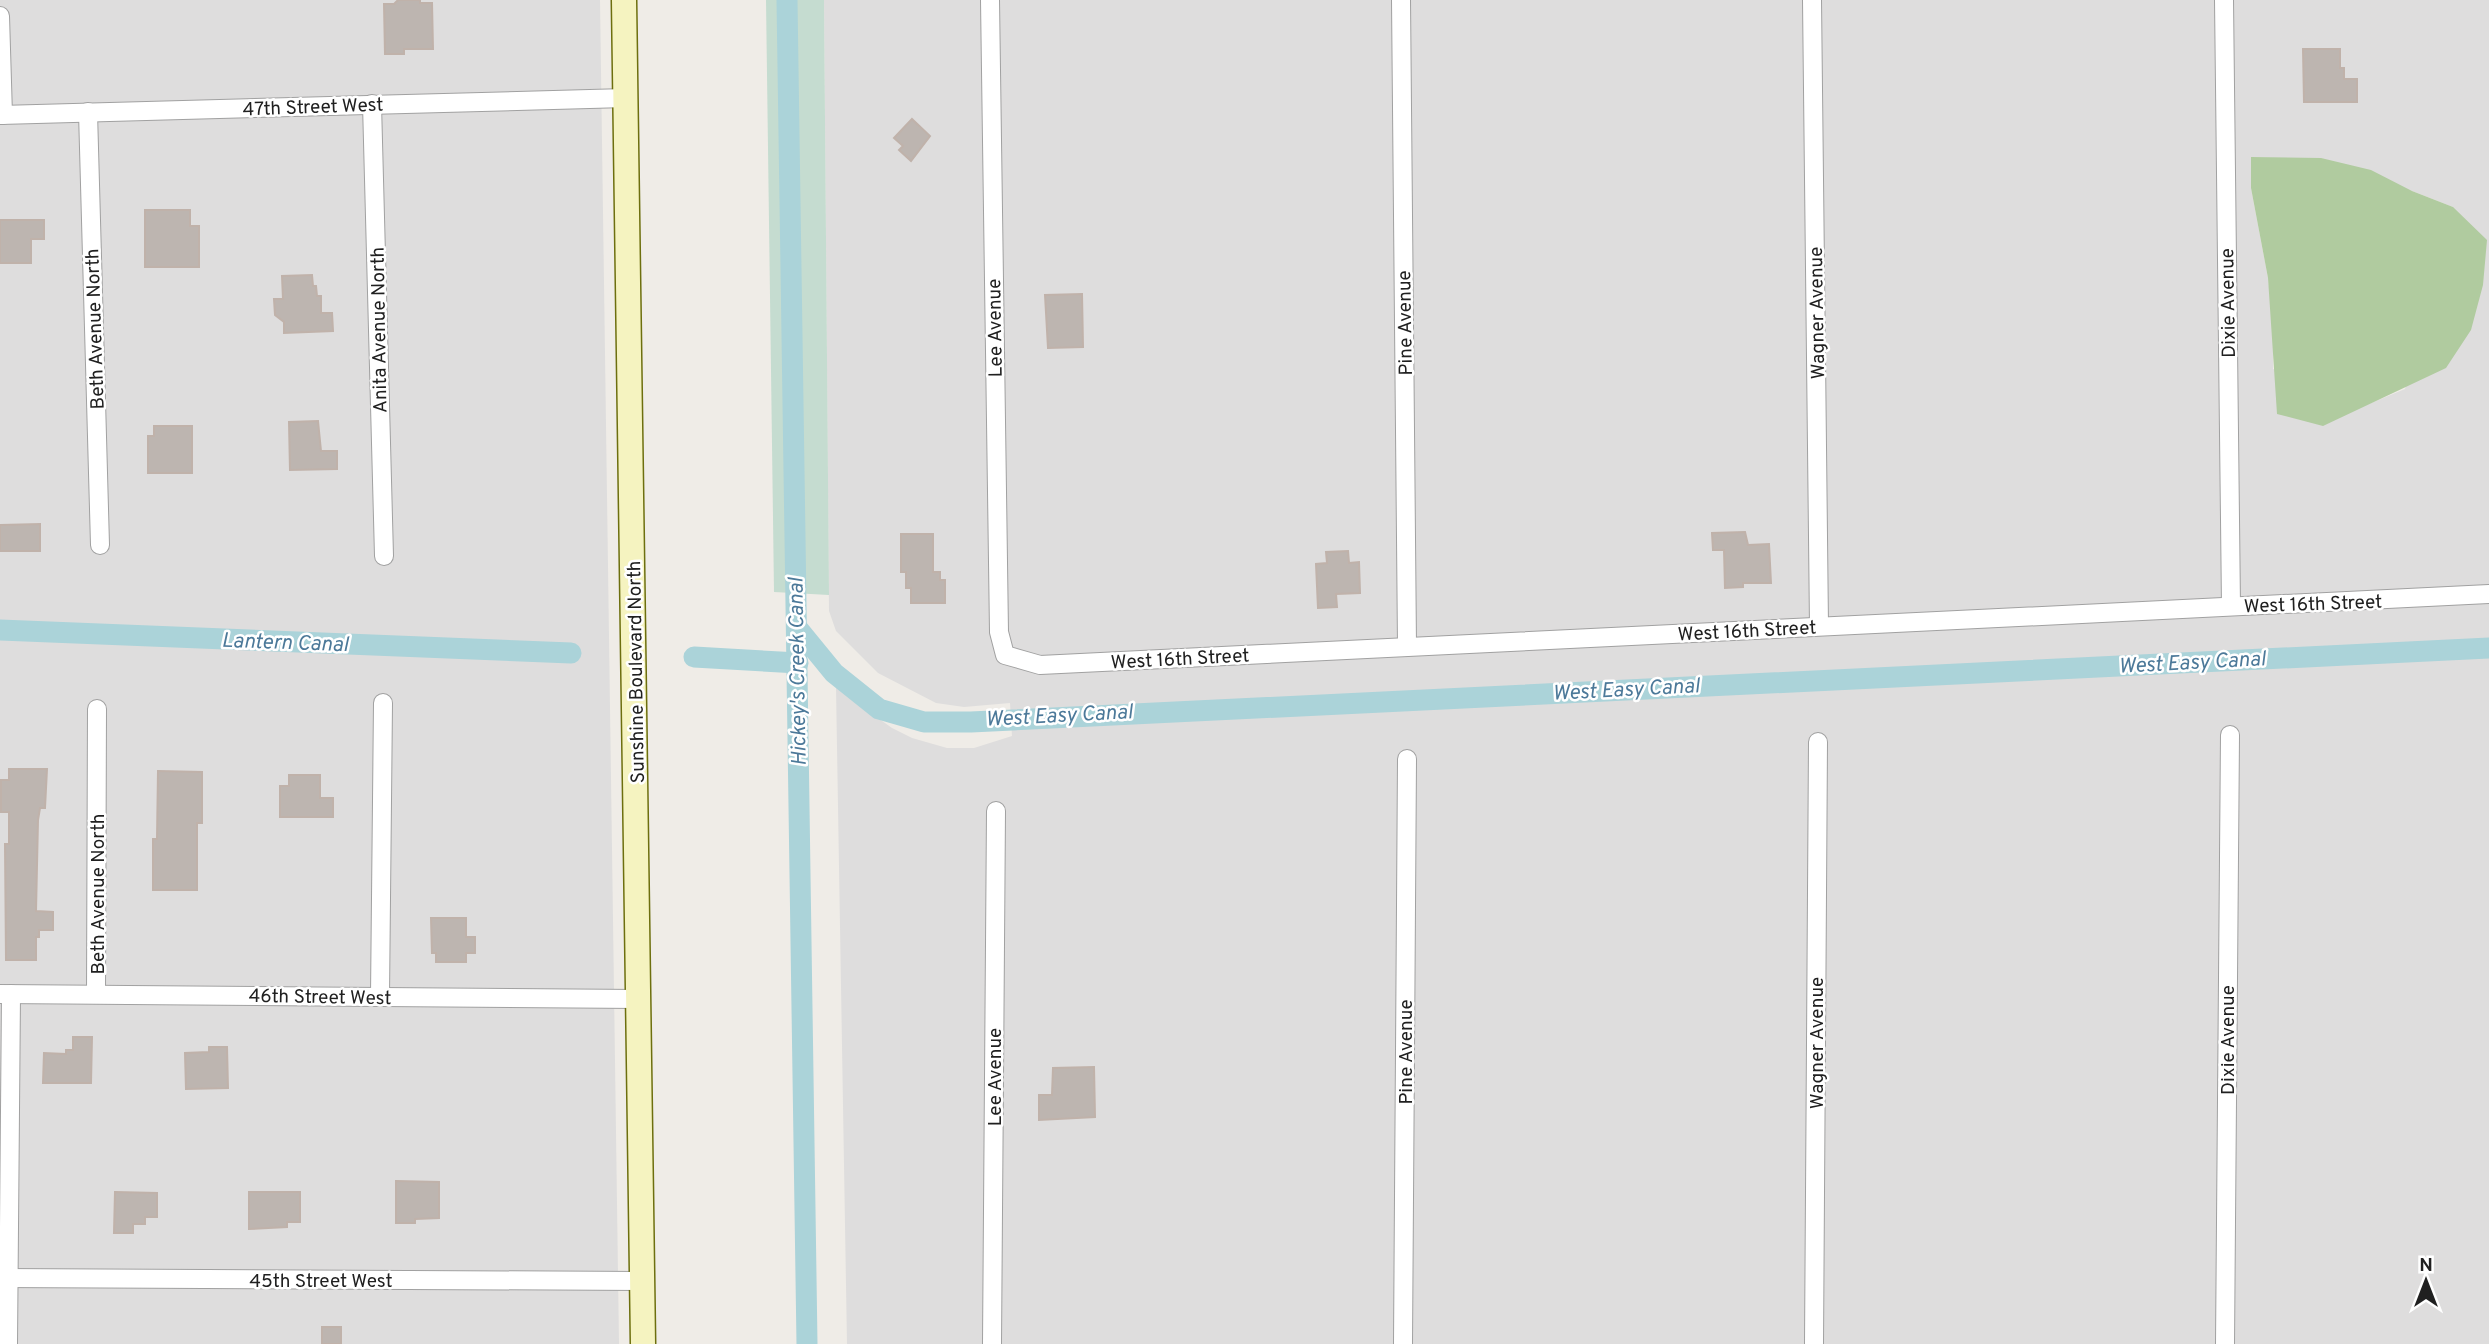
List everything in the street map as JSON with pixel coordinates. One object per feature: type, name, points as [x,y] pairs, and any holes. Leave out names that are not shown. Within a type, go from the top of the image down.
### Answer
[{"type":"street","name":"Sunshine Boulevard North","points":[[624,0],[643,1344]]},
{"type":"street","name":"Lee Avenue","points":[[990,0],[999,632],[1005,655]]},
{"type":"street","name":"Pine Avenue","points":[[1401,0],[1407,646]]},
{"type":"street","name":"Wagner Avenue","points":[[1812,0],[1819,626]]},
{"type":"street","name":"Dixie Avenue","points":[[2224,0],[2231,606]]},
{"type":"street","points":[[0,16],[1,115]]},
{"type":"street","name":"47th Street West","points":[[1,115],[626,98]]},
{"type":"street","name":"Anita Avenue North","points":[[372,104],[384,556]]},
{"type":"street","name":"Beth Avenue North","points":[[88,112],[100,545]]},
{"type":"street","name":"West 16th Street","points":[[1005,655],[1040,665],[2489,594]]},
{"type":"street","points":[[380,996],[383,703]]},
{"type":"street","name":"Beth Avenue North","points":[[96,994],[97,709]]},
{"type":"street","name":"Dixie Avenue","points":[[2225,1344],[2230,735]]},
{"type":"street","name":"Wagner Avenue","points":[[1814,1344],[1818,742]]},
{"type":"street","name":"Pine Avenue","points":[[1403,1344],[1407,759]]},
{"type":"street","name":"Lee Avenue","points":[[992,1344],[996,811]]},
{"type":"street","points":[[6,994],[4,1278],[8,1344]]},
{"type":"street","name":"46th Street West","points":[[6,994],[639,999]]},
{"type":"street","name":"45th Street West","points":[[4,1278],[642,1281]]},
{"type":"shaded area","points":[[0,0],[600,0],[619,1344],[0,1344]]},
{"type":"shaded area","points":[[824,0],[2489,0],[2489,1344],[847,1344],[836,687],[840,687],[854,701],[892,728],[912,738],[947,748],[974,748],[1012,736],[1010,703],[964,707],[936,703],[878,673],[836,631],[829,611]],"holes":[[[2251,157],[2274,158],[2412,191],[2453,207],[2405,389],[2364,406],[2273,369],[2273,324],[2268,278],[2251,188]]]},
{"type":"green space","points":[[766,0],[824,0],[829,595],[774,592]]},
{"type":"green space","points":[[2251,157],[2321,158],[2371,170],[2412,191],[2453,207],[2487,240],[2483,285],[2471,330],[2446,368],[2323,426],[2277,414],[2268,278],[2251,188]]},
{"type":"building","points":[[398,0],[432,3],[433,49],[404,49],[404,54],[385,54],[384,4],[394,4]]},
{"type":"building","points":[[2303,49],[2340,49],[2340,68],[2344,68],[2344,79],[2357,79],[2357,102],[2304,102]]},
{"type":"building","points":[[912,119],[930,136],[911,161],[899,150],[903,146],[894,138]]},
{"type":"building","points":[[145,210],[190,210],[190,226],[199,226],[199,267],[145,267]]},
{"type":"building","points":[[0,220],[44,220],[44,239],[31,239],[31,263],[0,263]]},
{"type":"building","points":[[312,275],[317,296],[321,296],[321,313],[332,313],[333,331],[284,333],[284,322],[275,315],[274,299],[283,299],[282,276]]},
{"type":"building","points":[[1082,294],[1083,347],[1048,348],[1045,295]]},
{"type":"building","points":[[318,421],[321,451],[337,451],[337,469],[290,470],[289,422]]},
{"type":"building","points":[[154,426],[192,426],[192,473],[148,473],[148,436],[154,436]]},
{"type":"building","points":[[40,524],[40,551],[0,551],[0,525]]},
{"type":"building","points":[[1745,532],[1748,545],[1769,544],[1771,583],[1743,583],[1743,587],[1725,588],[1724,550],[1713,550],[1712,533]]},
{"type":"building","points":[[901,534],[933,534],[933,572],[940,572],[940,580],[945,580],[945,603],[911,603],[911,588],[906,588],[906,572],[901,572]]},
{"type":"building","points":[[1348,551],[1349,563],[1359,562],[1360,593],[1336,594],[1337,607],[1318,608],[1316,564],[1327,563],[1326,552]]},
{"type":"building","points":[[9,769],[47,769],[45,808],[40,808],[38,820],[36,911],[53,912],[53,930],[39,930],[39,937],[36,937],[36,960],[6,960],[5,844],[9,844],[9,812],[1,812],[1,780],[9,780]]},
{"type":"building","points":[[158,771],[202,772],[202,823],[197,823],[197,890],[153,890],[153,839],[157,839]]},
{"type":"building","points":[[289,775],[320,775],[320,798],[333,798],[333,817],[280,817],[280,786],[289,786]]},
{"type":"building","points":[[431,918],[466,918],[466,937],[475,937],[475,953],[466,953],[466,962],[436,962],[436,953],[432,953]]},
{"type":"building","points":[[73,1037],[92,1037],[91,1083],[43,1083],[44,1053],[66,1054],[66,1050],[73,1050]]},
{"type":"building","points":[[209,1047],[227,1047],[228,1088],[186,1089],[185,1053],[209,1052]]},
{"type":"building","points":[[1094,1067],[1095,1117],[1039,1120],[1039,1095],[1052,1095],[1053,1068]]},
{"type":"building","points":[[396,1181],[439,1182],[439,1218],[415,1219],[415,1223],[396,1223]]},
{"type":"building","points":[[115,1192],[157,1193],[157,1217],[145,1217],[145,1224],[133,1224],[133,1233],[114,1233]]},
{"type":"building","points":[[249,1192],[300,1192],[300,1222],[287,1222],[287,1227],[249,1229]]},
{"type":"building","points":[[322,1327],[341,1327],[341,1344],[322,1344]]},
{"type":"waterway","name":"Hickey's Creek Canal","points":[[787,0],[807,1344]]},
{"type":"waterway","name":"West Easy Canal","points":[[798,629],[834,673],[879,709],[924,722],[971,722],[2489,648]]},
{"type":"waterway","name":"Lantern Canal","points":[[0,630],[571,653]]},
{"type":"waterway","name":"Lantern Canal","points":[[694,657],[798,663]]}]
